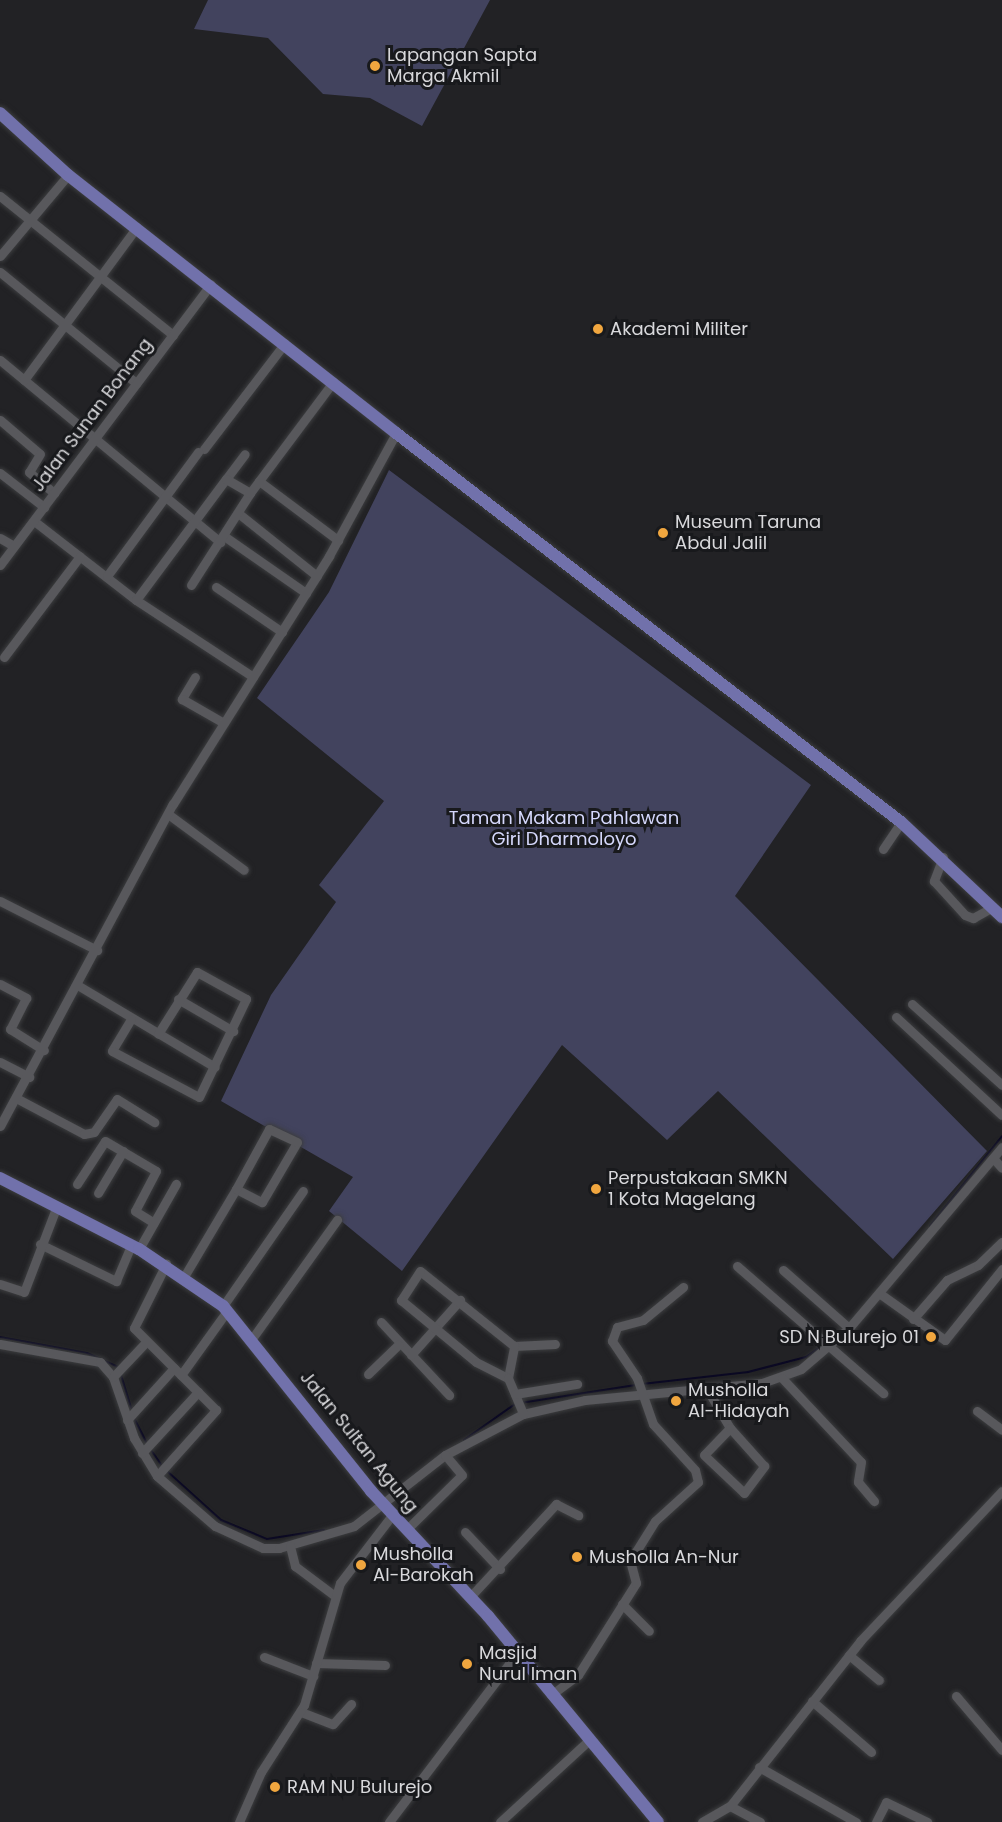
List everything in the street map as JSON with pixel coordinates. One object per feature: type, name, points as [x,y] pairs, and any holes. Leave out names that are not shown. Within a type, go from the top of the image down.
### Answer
[{"type":"main road","points":[[0,113],[68,175],[211,284],[396,433],[901,822],[944,858],[1002,917]]},
{"type":"main road","name":"Jalan Sultan Agung","points":[[0,1178],[185,1275],[225,1309],[378,1497],[518,1652],[587,1742],[658,1822]]},
{"type":"street","points":[[0,256],[68,175]]},
{"type":"street","points":[[0,196],[173,335]]},
{"type":"street","points":[[24,380],[137,227]]},
{"type":"street","points":[[0,272],[136,383]]},
{"type":"street","name":"Jalan Sunan Bonang","points":[[0,565],[98,438],[136,383],[211,284]]},
{"type":"street","points":[[107,576],[162,499],[285,343]]},
{"type":"street","points":[[0,360],[98,438],[162,499],[306,593]]},
{"type":"street","points":[[191,585],[250,493],[333,382]]},
{"type":"street","points":[[0,420],[40,454],[29,472],[54,493]]},
{"type":"street","points":[[0,1126],[79,986],[168,814],[222,722],[317,576],[396,433]]},
{"type":"street","points":[[136,600],[245,453]]},
{"type":"street","points":[[0,473],[44,507]]},
{"type":"street","points":[[226,479],[250,493]]},
{"type":"street","points":[[259,481],[338,540]]},
{"type":"street","points":[[238,513],[317,576]]},
{"type":"street","points":[[34,521],[136,600],[253,677]]},
{"type":"street","points":[[0,538],[14,546]]},
{"type":"street","points":[[4,657],[80,556]]},
{"type":"street","points":[[216,587],[282,632]]},
{"type":"street","points":[[195,677],[182,699],[222,722]]},
{"type":"street","points":[[168,814],[244,870]]},
{"type":"street","points":[[883,849],[901,822]]},
{"type":"street","points":[[944,858],[934,881],[965,915],[973,918],[993,907]]},
{"type":"street","points":[[0,901],[97,950]]},
{"type":"street","points":[[131,1019],[112,1051],[195,1097],[215,1067],[233,1031],[245,999],[201,973],[193,974],[158,1034]]},
{"type":"street","points":[[0,984],[26,998],[10,1029],[44,1050]]},
{"type":"street","points":[[79,986],[215,1067]]},
{"type":"street","points":[[178,999],[233,1031]]},
{"type":"street","points":[[912,1004],[1002,1084]]},
{"type":"street","points":[[896,1017],[1002,1115]]},
{"type":"street","points":[[0,1062],[29,1077]]},
{"type":"street","points":[[16,1098],[84,1134],[94,1132],[117,1099],[154,1122]]},
{"type":"street","points":[[185,1275],[269,1129],[297,1142],[262,1202],[236,1189]]},
{"type":"street","points":[[77,1184],[101,1141],[123,1151],[156,1171],[135,1211],[154,1223]]},
{"type":"street","points":[[519,1405],[585,1400],[641,1391],[707,1389],[782,1378],[826,1342],[879,1293],[1002,1147]]},
{"type":"street","points":[[98,1193],[123,1151]]},
{"type":"street","points":[[993,1158],[1002,1168]]},
{"type":"street","points":[[40,1244],[116,1281],[135,1247],[154,1223],[176,1184]]},
{"type":"street","points":[[127,1420],[178,1372],[225,1309],[303,1191]]},
{"type":"street","points":[[0,1284],[24,1292],[40,1244],[56,1208]]},
{"type":"street","points":[[252,1340],[337,1220]]},
{"type":"street","points":[[913,1319],[947,1280],[980,1264],[1002,1242]]},
{"type":"street","points":[[157,1476],[216,1412],[146,1342],[134,1326],[166,1264]]},
{"type":"street","points":[[737,1266],[883,1393]]},
{"type":"street","points":[[879,1293],[945,1340],[1002,1269]]},
{"type":"street","points":[[508,1378],[476,1362],[401,1300],[402,1292],[422,1270],[514,1346],[555,1344]]},
{"type":"street","points":[[783,1270],[844,1324]]},
{"type":"street","points":[[551,1695],[578,1675],[637,1581],[632,1557],[655,1521],[698,1482],[695,1470],[652,1424],[641,1391],[616,1349],[615,1330],[643,1320],[684,1287]]},
{"type":"street","points":[[411,1355],[437,1329],[460,1300]]},
{"type":"street","points":[[381,1323],[398,1344],[449,1395]]},
{"type":"street","points":[[112,1377],[146,1342]]},
{"type":"street","points":[[0,1344],[94,1359],[112,1377],[127,1420],[142,1453],[157,1476],[225,1532],[263,1548],[290,1546],[354,1526],[378,1497],[519,1405],[578,1384]]},
{"type":"street","points":[[368,1374],[398,1344]]},
{"type":"street","points":[[514,1346],[508,1378],[519,1405]]},
{"type":"street","points":[[782,1378],[861,1462],[858,1482],[874,1501]]},
{"type":"street","points":[[707,1389],[730,1428],[764,1466],[744,1493],[704,1455],[730,1428]]},
{"type":"street","points":[[142,1453],[198,1392]]},
{"type":"street","points":[[977,1411],[1002,1430]]},
{"type":"street","points":[[406,1530],[462,1475],[445,1455]]},
{"type":"street","points":[[702,1822],[730,1806],[849,1655],[1002,1491]]},
{"type":"street","points":[[470,1597],[500,1569],[556,1504],[578,1515]]},
{"type":"street","points":[[239,1822],[261,1772],[301,1712],[335,1596],[393,1514]]},
{"type":"street","points":[[465,1532],[500,1569]]},
{"type":"street","points":[[290,1546],[295,1566],[335,1596]]},
{"type":"street","points":[[622,1604],[649,1631]]},
{"type":"street","points":[[389,1822],[518,1652]]},
{"type":"street","points":[[849,1655],[879,1680]]},
{"type":"street","points":[[264,1657],[313,1676]]},
{"type":"street","points":[[316,1663],[385,1665]]},
{"type":"street","points":[[956,1696],[1002,1750]]},
{"type":"street","points":[[812,1701],[871,1752]]},
{"type":"street","points":[[301,1712],[333,1724],[351,1704]]},
{"type":"street","points":[[500,1822],[587,1742]]},
{"type":"street","points":[[759,1767],[856,1822]]},
{"type":"street","points":[[876,1822],[885,1802],[927,1822]]},
{"type":"street","points":[[730,1806],[760,1822]]},
{"type":"green space","name":"Lapangan Sapta Marga Akmil","points":[[208,0],[490,0],[422,126],[370,98],[323,94],[268,38],[194,29]]},
{"type":"green space","name":"Taman Makam Pahlawan Giri Dharmoloyo","points":[[389,470],[811,785],[735,896],[987,1151],[893,1259],[718,1091],[667,1140],[562,1045],[402,1271],[329,1211],[353,1177],[221,1101],[271,995],[336,902],[319,885],[384,801],[257,698],[329,592]]},
{"type":"waterway","points":[[930,1226],[1002,1136]]},
{"type":"waterway","points":[[0,1337],[87,1353],[118,1367]]},
{"type":"waterway","points":[[642,1384],[748,1372],[806,1357],[822,1346]]},
{"type":"waterway","points":[[121,1375],[132,1410]]},
{"type":"waterway","points":[[520,1403],[636,1385]]},
{"type":"waterway","points":[[464,1440],[515,1404]]},
{"type":"waterway","points":[[134,1418],[146,1442]]},
{"type":"waterway","points":[[151,1450],[163,1467]]},
{"type":"waterway","points":[[167,1471],[221,1520],[267,1539],[324,1530]]},
{"type":"place","name":"Lapangan Sapta Marga Akmil","points":[[375,66]]},
{"type":"place","name":"Akademi Militer","points":[[598,329]]},
{"type":"place","name":"Museum Taruna Abdul Jalil","points":[[663,533]]},
{"type":"place","name":"Perpustakaan SMKN 1 Kota Magelang","points":[[596,1189]]},
{"type":"place","name":"SD N Bulurejo 01","points":[[931,1337]]},
{"type":"place","name":"Musholla Al-Hidayah","points":[[676,1401]]},
{"type":"place","name":"Musholla An-Nur","points":[[577,1557]]},
{"type":"place","name":"Musholla Al-Barokah","points":[[361,1565]]},
{"type":"place","name":"Masjid Nurul Iman","points":[[467,1664]]},
{"type":"place","name":"RAM NU Bulurejo","points":[[275,1787]]}]
